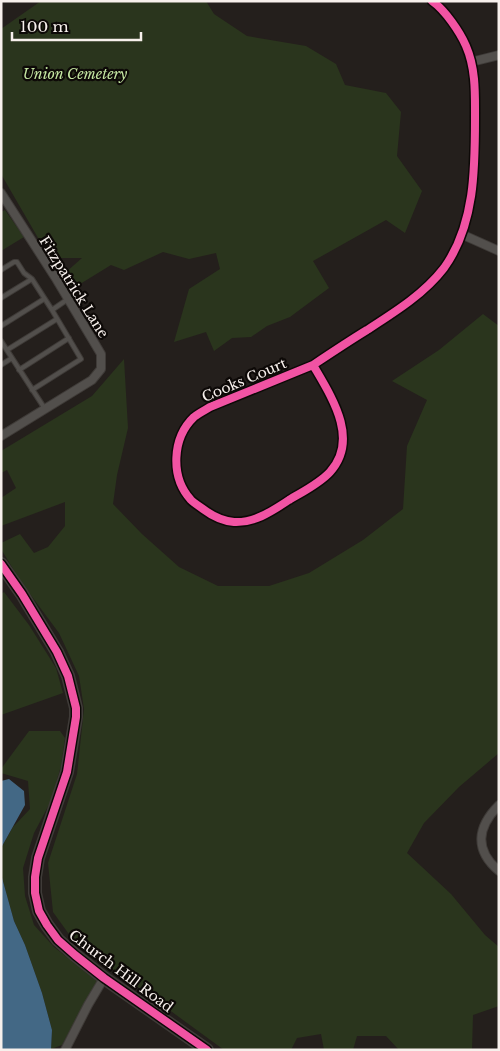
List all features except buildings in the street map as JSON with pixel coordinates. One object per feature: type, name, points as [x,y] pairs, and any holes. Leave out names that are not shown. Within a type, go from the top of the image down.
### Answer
[{"type":"street","name":"Cooks Court","points":[[313,365],[331,396],[342,424],[343,436],[340,457],[330,472],[321,480],[262,517],[246,522],[232,522],[209,514],[191,500],[178,478],[176,457],[182,433],[192,419],[210,407],[313,365],[392,314],[427,288],[454,251],[465,221],[473,188],[475,90],[471,62],[466,46],[454,24],[437,4],[432,1]]},
{"type":"street","points":[[471,62],[499,55]]},
{"type":"street","name":"Fitzpatrick Lane","points":[[1,193],[101,354],[100,369],[92,380],[1,436]]},
{"type":"street","points":[[461,234],[499,251]]},
{"type":"street","name":"Church Hill Road","points":[[1,564],[22,594],[57,652],[68,676],[76,708],[67,772],[38,858],[35,893],[39,911],[58,940],[104,978],[207,1050]]},
{"type":"street","points":[[499,805],[490,814],[480,839],[490,864],[499,871]]},
{"type":"street","points":[[65,1050],[104,978]]},
{"type":"lane","points":[[1,270],[15,261],[24,273],[32,279],[81,359],[32,390]]},
{"type":"lane","points":[[1,298],[32,279]]},
{"type":"lane","points":[[1,326],[44,298]]},
{"type":"lane","points":[[52,310],[68,299]]},
{"type":"lane","points":[[7,350],[57,319]]},
{"type":"lane","points":[[19,370],[69,338]]},
{"type":"lane","points":[[1,341],[45,409]]},
{"type":"lane","points":[[1,365],[12,358]]},
{"type":"green space","name":"Union Cemetery","points":[[41,1],[206,1],[214,14],[247,36],[306,46],[336,64],[345,85],[386,93],[401,112],[397,156],[422,191],[405,233],[386,220],[313,261],[329,288],[290,317],[267,326],[251,337],[232,338],[214,351],[206,332],[174,342],[189,289],[220,269],[216,253],[189,259],[163,252],[124,270],[111,265],[72,289],[65,273],[82,258],[59,258],[41,243],[1,174],[1,29]]},
{"type":"green space","points":[[5,210],[24,237],[1,251],[1,212]]},
{"type":"green space","points":[[483,314],[499,326],[499,753],[459,787],[424,823],[407,853],[451,894],[485,935],[499,947],[499,1006],[473,1015],[472,1050],[399,1050],[386,1036],[357,1036],[353,1050],[324,1050],[321,1034],[297,1038],[291,1050],[224,1050],[76,944],[53,912],[48,863],[77,774],[84,709],[79,676],[59,633],[21,582],[1,549],[1,543],[20,534],[34,553],[48,547],[65,526],[65,502],[1,526],[1,498],[16,488],[7,470],[1,473],[1,451],[92,396],[124,359],[128,428],[117,475],[113,504],[142,534],[179,567],[218,586],[269,586],[309,573],[363,540],[403,509],[407,446],[427,400],[392,381],[439,350]]},
{"type":"green space","points":[[4,592],[29,625],[56,668],[63,693],[1,715],[1,594]]},
{"type":"green space","points":[[29,731],[60,731],[65,738],[61,766],[51,801],[34,833],[23,868],[25,896],[34,925],[54,947],[97,981],[62,1045],[51,1049],[52,1030],[42,993],[25,945],[14,921],[1,874],[1,848],[13,827],[30,809],[28,781],[1,773],[1,769]]},
{"type":"water","points":[[9,779],[24,791],[25,805],[1,848],[1,781]]},
{"type":"water","points":[[1,874],[14,921],[25,945],[42,993],[52,1030],[51,1050],[1,1050]]},
{"type":"cycle path","points":[[313,365],[418,294],[444,268],[462,233],[471,196],[475,156],[475,91],[472,64],[460,34],[447,16],[432,1]]},
{"type":"cycle path","points":[[313,365],[334,404],[343,432],[343,446],[339,459],[330,472],[316,484],[263,516],[249,521],[234,522],[221,519],[192,501],[184,491],[177,469],[176,458],[181,436],[194,417],[210,407],[313,365]]},
{"type":"cycle path","points":[[1,564],[22,594],[57,652],[68,676],[76,708],[67,772],[38,858],[35,893],[39,911],[58,940],[75,955],[104,978],[207,1050]]}]
